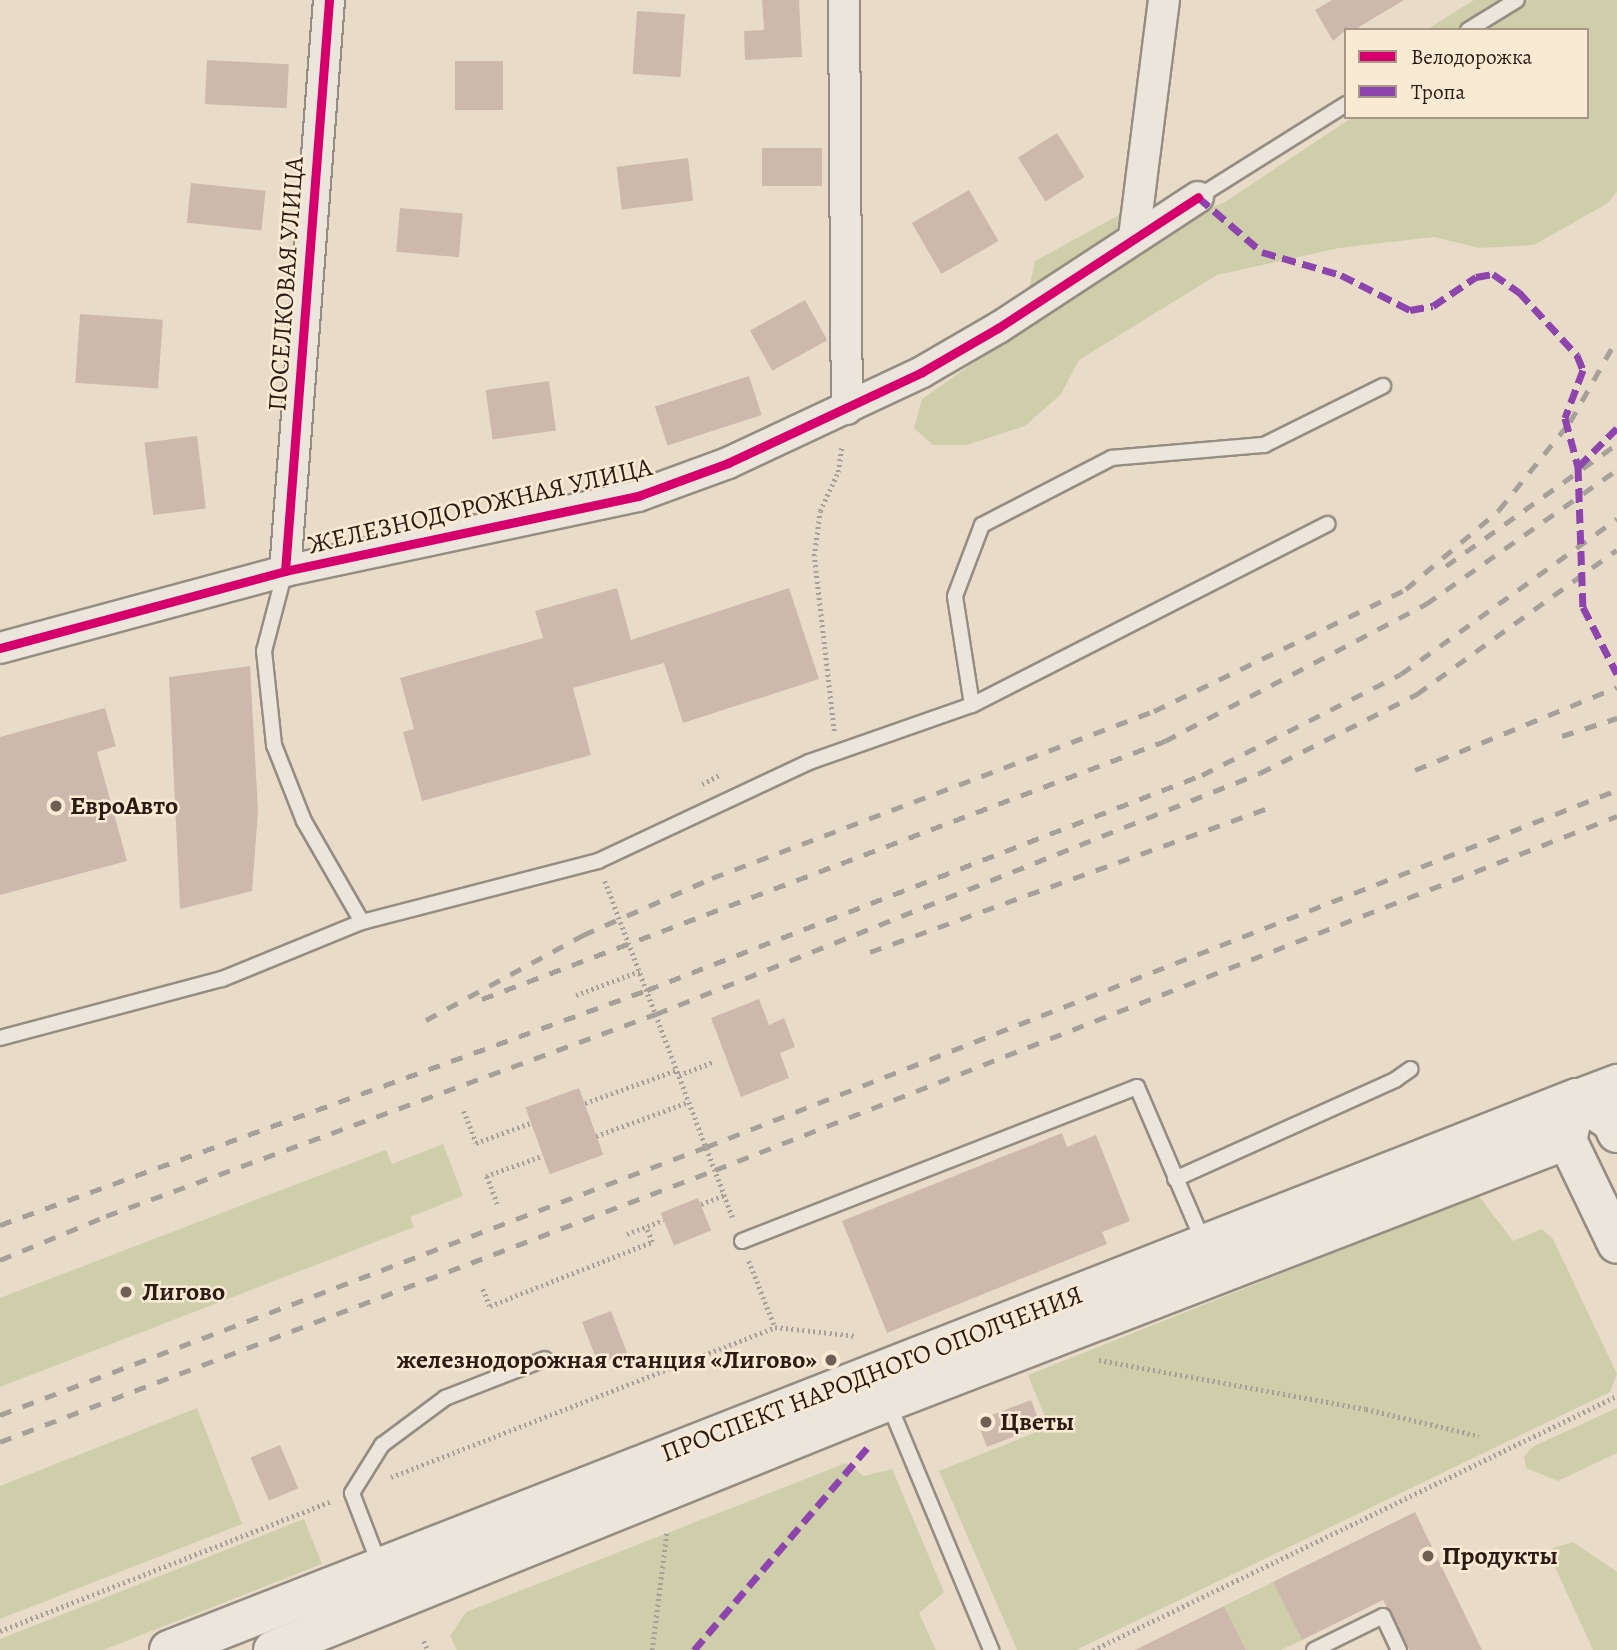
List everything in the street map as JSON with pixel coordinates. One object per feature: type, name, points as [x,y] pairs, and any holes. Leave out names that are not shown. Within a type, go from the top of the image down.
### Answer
[{"type":"main road","points":[[1577,1098],[1615,1125]]},
{"type":"main road","name":"ПРОСПЕКТ НАРОДНОГО ОПОЛЧЕНИЯ","points":[[169,1650],[1577,1098]]},
{"type":"main road","points":[[1567,1140],[1617,1244]]},
{"type":"main road","name":"ПРОСПЕКТ НАРОДНОГО ОПОЛЧЕНИЯ","points":[[273,1650],[888,1402],[1567,1140]]},
{"type":"street","name":"ПОСЕЛКОВАЯ УЛИЦА","points":[[285,571],[329,0]]},
{"type":"street","points":[[844,0],[847,409]]},
{"type":"street","points":[[1134,237],[1164,0]]},
{"type":"street","name":"ЖЕЛЕЗНОДОРОЖНАЯ УЛИЦА","points":[[0,648],[285,571],[638,496],[728,463],[847,409],[998,328],[1198,197]]},
{"type":"street","name":"ПРОСПЕКТ НАРОДНОГО ОПОЛЧЕНИЯ","points":[[1577,1098],[1617,1083]]},
{"type":"street","points":[[1567,1140],[1577,1098]]},
{"type":"street","name":"ПРОСПЕКТ НАРОДНОГО ОПОЛЧЕНИЯ","points":[[1567,1140],[1615,1125]]},
{"type":"lane","points":[[1471,28],[1517,0]]},
{"type":"lane","points":[[1198,197],[1344,105]]},
{"type":"lane","points":[[972,705],[956,596],[982,525],[1112,458],[1264,445],[1383,386]]},
{"type":"lane","points":[[0,1038],[222,979],[362,922],[598,860],[809,762],[972,705],[1328,524]]},
{"type":"lane","points":[[285,571],[264,651],[274,745],[304,821],[362,922]]},
{"type":"lane","points":[[1175,1179],[1395,1080],[1411,1069]]},
{"type":"lane","points":[[742,1241],[1137,1087],[1204,1244]]},
{"type":"lane","points":[[381,1567],[352,1493],[382,1445],[445,1398],[545,1359]]},
{"type":"lane","points":[[888,1402],[991,1650]]},
{"type":"lane","points":[[1314,1650],[1383,1616],[1399,1650]]},
{"type":"path","points":[[825,739],[835,730],[814,556],[820,511],[838,472],[847,409]]},
{"type":"path","points":[[710,778],[735,769]]},
{"type":"path","points":[[616,909],[775,1327],[856,1336]]},
{"type":"path","points":[[576,995],[640,971]]},
{"type":"path","points":[[584,1103],[713,1062]]},
{"type":"path","points":[[596,1136],[689,1102]]},
{"type":"path","points":[[464,1111],[475,1143],[530,1123]]},
{"type":"path","points":[[497,1204],[486,1175],[542,1156]]},
{"type":"path","points":[[701,1204],[724,1195]]},
{"type":"path","points":[[627,1234],[663,1220]]},
{"type":"path","points":[[483,1289],[490,1306],[652,1242],[646,1226]]},
{"type":"path","points":[[1097,1360],[1366,1409],[1479,1436]]},
{"type":"path","points":[[1093,1650],[1617,1396]]},
{"type":"path","points":[[652,1650],[668,1547],[667,1525]]},
{"type":"path","points":[[424,1641],[428,1650]]},
{"type":"green space","points":[[1474,0],[1617,0],[1617,192],[1608,203],[1534,245],[1479,248],[1434,237],[1339,248],[1217,275],[1079,360],[1061,394],[1025,426],[967,445],[933,445],[914,428],[922,399],[1020,330],[1035,261],[1119,215],[1180,221],[1225,202],[1350,119],[1589,119],[1589,28],[1429,28]]},
{"type":"green space","points":[[443,1144],[463,1196],[410,1217],[414,1227],[0,1387],[0,1298],[386,1150],[392,1164]]},
{"type":"green space","points":[[1478,1195],[1513,1241],[1542,1229],[1553,1239],[1617,1374],[1610,1392],[1076,1650],[1017,1650],[939,1471],[1049,1427],[1028,1375]]},
{"type":"green space","points":[[197,1408],[242,1524],[0,1619],[0,1486]]},
{"type":"green space","points":[[1617,1408],[1617,1453],[1558,1481],[1526,1468],[1524,1456],[1534,1446]]},
{"type":"green space","points":[[846,1463],[864,1476],[892,1469],[944,1592],[919,1613],[936,1650],[457,1650],[450,1636],[466,1612]]},
{"type":"green space","points":[[304,1519],[322,1564],[103,1650],[0,1650],[0,1639]]},
{"type":"green space","points":[[1573,1542],[1617,1572],[1617,1650],[1593,1650],[1547,1550]]},
{"type":"green space","points":[[1273,1582],[1302,1640],[1281,1650],[1246,1650],[1224,1606]]},
{"type":"building","points":[[762,0],[799,0],[802,57],[745,60],[744,31],[764,30]]},
{"type":"building","points":[[1332,0],[1404,0],[1357,28],[1344,28],[1344,32],[1333,41],[1315,10]]},
{"type":"building","points":[[637,11],[685,14],[680,77],[633,74]]},
{"type":"building","points":[[207,60],[289,64],[287,108],[205,104]]},
{"type":"building","points":[[455,61],[503,61],[503,110],[455,110]]},
{"type":"building","points":[[1057,133],[1085,177],[1046,201],[1018,157]]},
{"type":"building","points":[[762,148],[822,148],[822,186],[762,186]]},
{"type":"building","points":[[688,158],[693,201],[622,209],[617,167]]},
{"type":"building","points":[[191,183],[266,191],[261,231],[187,223]]},
{"type":"building","points":[[969,190],[998,241],[941,274],[912,223]]},
{"type":"building","points":[[400,208],[463,213],[459,257],[396,252]]},
{"type":"building","points":[[805,300],[827,340],[772,371],[750,331]]},
{"type":"building","points":[[80,314],[163,320],[158,389],[75,383]]},
{"type":"building","points":[[749,376],[762,415],[668,446],[655,407]]},
{"type":"building","points":[[549,381],[556,431],[493,439],[486,390]]},
{"type":"building","points":[[197,436],[206,508],[153,515],[144,442]]},
{"type":"building","points":[[617,588],[631,640],[789,588],[819,679],[683,723],[664,663],[573,688],[591,755],[422,801],[403,732],[414,729],[400,678],[543,638],[535,611]]},
{"type":"building","points":[[250,666],[258,811],[252,891],[180,909],[169,677]]},
{"type":"building","name":"ЕвроАвто","points":[[105,708],[116,746],[97,752],[127,861],[0,895],[0,737]]},
{"type":"building","points":[[759,999],[769,1025],[784,1018],[795,1047],[780,1053],[789,1078],[741,1097],[711,1018]]},
{"type":"building","points":[[579,1088],[603,1155],[550,1174],[525,1107]]},
{"type":"building","points":[[1062,1133],[1067,1147],[1096,1135],[1130,1221],[1102,1232],[1107,1244],[887,1333],[842,1221]]},
{"type":"building","points":[[698,1198],[711,1230],[674,1245],[661,1213]]},
{"type":"building","points":[[611,1311],[627,1353],[598,1364],[582,1322]]},
{"type":"building","points":[[1031,1400],[1041,1426],[987,1447],[977,1421]]},
{"type":"building","points":[[280,1445],[298,1488],[269,1501],[251,1458]]},
{"type":"building","points":[[1415,1512],[1482,1650],[1409,1650],[1383,1600],[1302,1640],[1273,1582]]},
{"type":"building","points":[[1224,1606],[1246,1650],[1135,1650]]},
{"type":"railway","points":[[426,1020],[583,935],[712,878],[1154,711],[1406,589],[1499,510],[1570,422],[1617,339]]},
{"type":"railway","points":[[1446,566],[1617,444]]},
{"type":"railway","points":[[482,999],[1165,741],[1426,604],[1617,470]]},
{"type":"railway","points":[[0,1225],[647,990],[1202,775],[1401,674],[1617,519]]},
{"type":"railway","points":[[0,1260],[106,1216],[656,1014],[1260,773],[1417,694],[1617,550]]},
{"type":"railway","points":[[1415,770],[1617,687]]},
{"type":"railway","points":[[1562,736],[1617,718]]},
{"type":"railway","points":[[0,1415],[706,1147],[1617,790]]},
{"type":"railway","points":[[870,952],[1267,808]]},
{"type":"railway","points":[[0,1442],[715,1170],[1617,816]]},
{"type":"marked path","points":[[1198,197],[1262,252],[1341,275],[1410,310],[1433,306],[1476,277],[1493,274],[1519,292],[1577,355],[1583,370],[1565,418],[1578,467],[1583,607],[1617,674]]},
{"type":"marked path","points":[[1578,467],[1617,428]]},
{"type":"marked path","points":[[694,1650],[867,1448]]},
{"type":"cycle path","points":[[285,571],[329,0]]},
{"type":"cycle path","points":[[0,648],[285,571],[638,496],[728,463],[922,372],[998,328],[1198,197]]},
{"type":"place","name":"ЕвроАвто","points":[[56,806]]},
{"type":"place","name":"Лигово","points":[[126,1292]]},
{"type":"place","name":"железнодорожная станция «Лигово»","points":[[831,1360]]},
{"type":"place","name":"Цветы","points":[[986,1422]]},
{"type":"place","name":"Продукты","points":[[1428,1556]]}]
